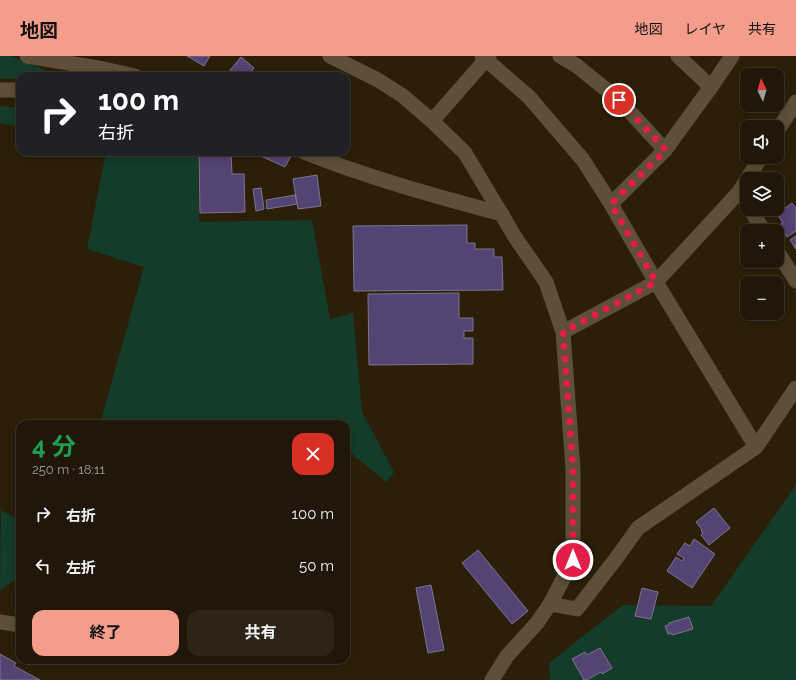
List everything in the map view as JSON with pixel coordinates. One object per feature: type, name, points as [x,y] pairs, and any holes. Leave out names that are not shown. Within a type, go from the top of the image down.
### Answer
[{"type":"street","points":[[27,56],[105,62],[126,72]]},
{"type":"street","points":[[330,56],[378,80],[403,96],[432,121],[465,153],[515,237],[546,282],[563,332],[573,469],[573,560],[550,604],[537,623],[507,656],[492,680]]},
{"type":"street","points":[[560,56],[577,66],[619,100],[666,150]]},
{"type":"street","points":[[678,56],[711,87]]},
{"type":"street","points":[[611,204],[666,150],[732,56]]},
{"type":"street","points":[[432,121],[486,57],[529,97],[583,160],[611,204],[656,282],[756,447]]},
{"type":"street","points":[[0,90],[16,90]]},
{"type":"street","points":[[784,120],[795,104]]},
{"type":"street","points":[[314,156],[343,168],[392,184],[502,214]]},
{"type":"street","points":[[563,332],[656,282],[739,192],[757,164]]},
{"type":"street","points":[[784,263],[796,281]]},
{"type":"street","points":[[550,604],[577,609],[638,528],[756,447],[796,388]]},
{"type":"street","points":[[0,622],[16,624]]},
{"type":"green space","points":[[0,56],[11,56],[50,72],[16,72],[16,79],[0,79]]},
{"type":"green space","points":[[0,106],[16,108],[16,126],[0,123]]},
{"type":"green space","points":[[105,156],[198,156],[199,222],[312,220],[330,319],[353,313],[362,412],[394,472],[386,482],[350,452],[350,420],[101,420],[144,267],[87,249]]},
{"type":"green space","points":[[796,485],[796,680],[550,680],[549,663],[623,605],[711,606]]},
{"type":"green space","points":[[1,510],[16,519],[16,580],[0,590]]},
{"type":"building","points":[[187,56],[210,56],[204,66]]},
{"type":"building","points":[[241,57],[254,68],[251,72],[229,72]]},
{"type":"building","points":[[199,156],[231,156],[232,174],[244,174],[245,212],[200,213]]},
{"type":"building","points":[[261,156],[291,156],[285,167]]},
{"type":"building","points":[[317,175],[321,206],[298,209],[293,179]]},
{"type":"building","points":[[261,188],[264,209],[256,211],[253,189]]},
{"type":"building","points":[[295,195],[297,204],[267,209],[266,200]]},
{"type":"building","points":[[792,203],[796,208],[796,231],[787,237],[784,232],[784,224],[781,224],[783,223],[778,216],[784,216],[784,209]]},
{"type":"building","points":[[467,225],[467,243],[475,243],[475,249],[494,249],[494,257],[502,257],[503,290],[354,291],[353,226]]},
{"type":"building","points":[[796,236],[796,249],[790,240]]},
{"type":"building","points":[[459,293],[459,318],[473,318],[473,331],[464,331],[464,338],[473,338],[473,364],[369,365],[368,294]]},
{"type":"building","points":[[714,508],[730,528],[709,545],[701,535],[703,533],[701,531],[702,530],[696,522]]},
{"type":"building","points":[[694,539],[715,554],[692,588],[667,571],[676,557],[682,561],[684,558],[677,554],[685,543],[690,546]]},
{"type":"building","points":[[478,550],[528,611],[512,624],[462,563]]},
{"type":"building","points":[[431,585],[444,650],[428,653],[416,588]]},
{"type":"building","points":[[642,588],[658,592],[651,619],[635,616]]},
{"type":"building","points":[[689,617],[693,629],[672,635],[671,633],[668,634],[665,626],[669,625],[669,623]]},
{"type":"building","points":[[600,648],[612,668],[602,674],[601,672],[587,680],[584,680],[572,659],[585,652],[587,655]]},
{"type":"building","points":[[0,654],[16,663],[14,666],[40,680],[0,680]]},
{"type":"route","points":[[573,560],[573,469],[563,332],[656,282],[611,204],[666,150],[619,100]]}]
